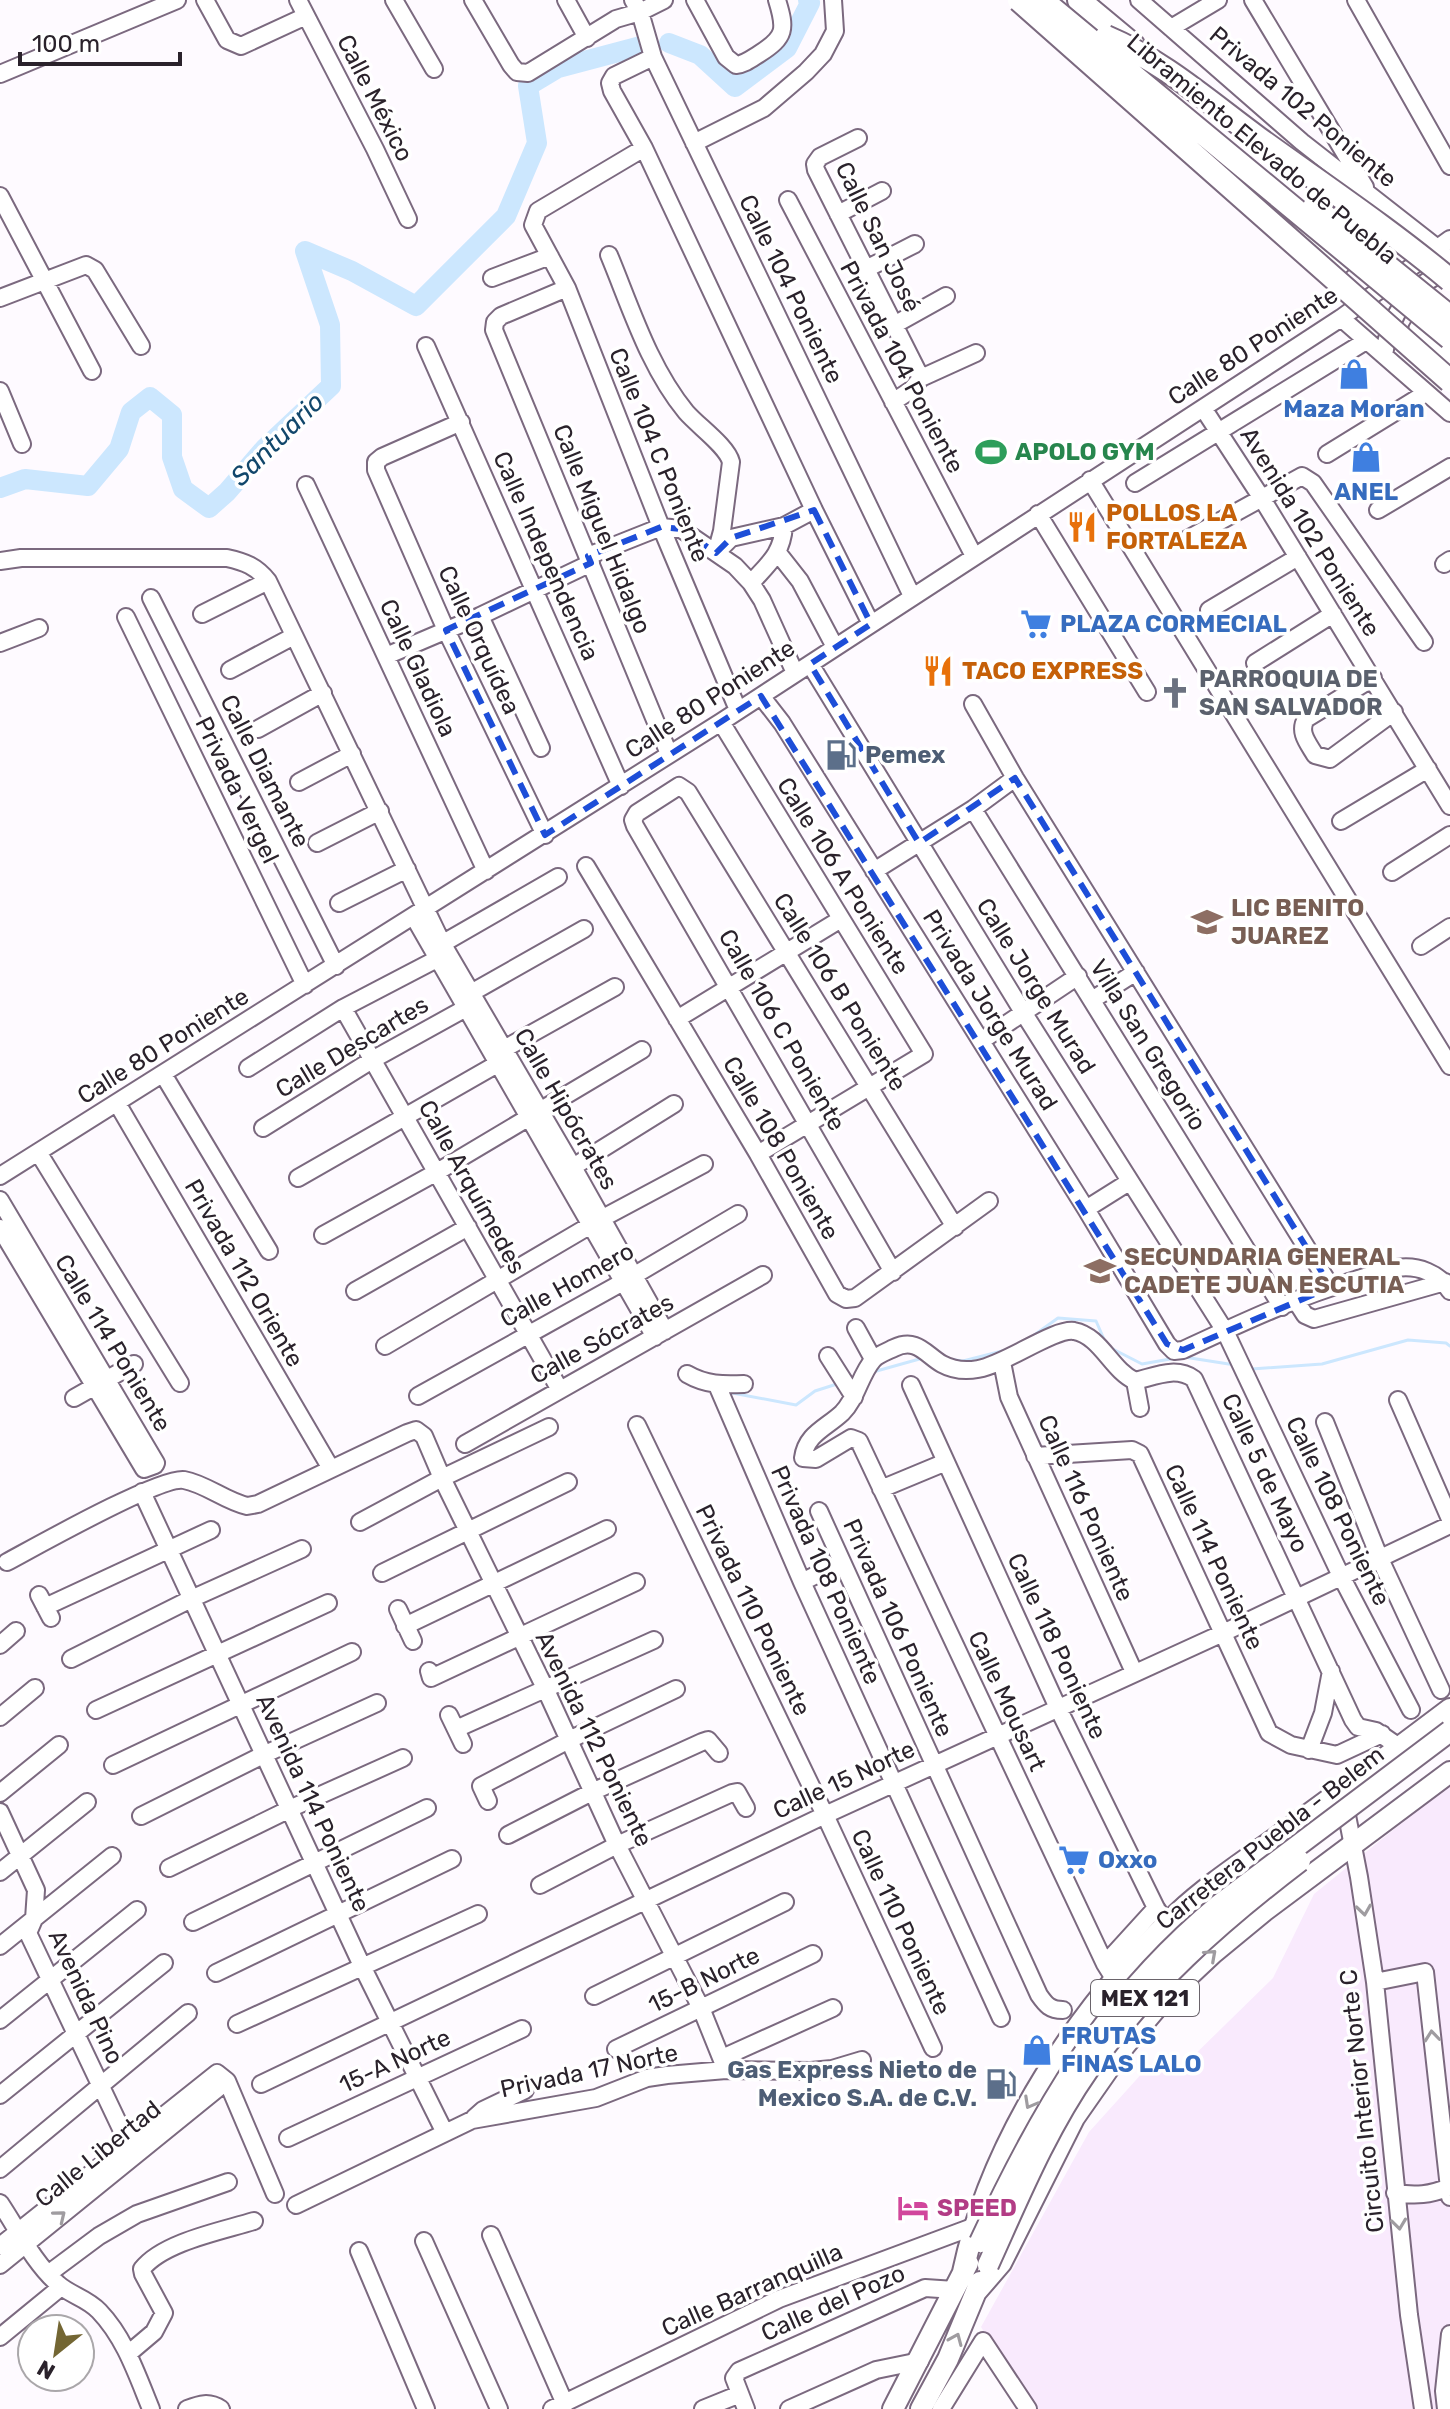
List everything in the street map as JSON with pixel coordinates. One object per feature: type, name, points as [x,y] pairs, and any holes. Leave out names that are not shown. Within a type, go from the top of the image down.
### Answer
[{"type":"highway","points":[[1021,0],[1450,355]]},
{"type":"highway","points":[[1021,0],[1450,381]]},
{"type":"highway","name":"Libramiento Elevado de Puebla","points":[[1042,0],[1450,338]]},
{"type":"highway","name":"Libramiento Elevado de Puebla","points":[[1062,0],[1450,317]]},
{"type":"highway","points":[[1079,0],[1160,68],[1450,293]]},
{"type":"highway","points":[[1106,37],[1152,59],[1393,233],[1450,280]]},
{"type":"main road","points":[[977,2234],[1018,2126],[1110,1972],[1162,1916],[1202,1894],[1450,1709]]},
{"type":"main road","name":"Carretera Puebla - Belem","points":[[893,2409],[959,2281],[977,2234],[1036,2128],[1075,2065],[1128,1993],[1182,1936],[1219,1905],[1450,1731]]},
{"type":"main road","name":"Carretera Puebla - Belem","points":[[921,2409],[948,2359],[1035,2161],[1075,2090],[1116,2032],[1150,1993],[1233,1913],[1450,1748]]},
{"type":"main road","points":[[1379,1762],[1384,1784],[1404,1806]]},
{"type":"main road","points":[[976,2292],[1001,2263],[1074,2118],[1125,2045],[1163,2000],[1213,1953],[1450,1772]]},
{"type":"main road","points":[[1282,1834],[1301,1846],[1309,1877]]},
{"type":"street","points":[[0,74],[177,0]]},
{"type":"street","points":[[205,0],[227,40],[241,46],[306,16]]},
{"type":"street","name":"Calle México","points":[[298,0],[408,219]]},
{"type":"street","points":[[394,0],[434,69]]},
{"type":"street","points":[[473,0],[517,72],[528,73],[636,6],[664,0]]},
{"type":"street","points":[[566,0],[587,38]]},
{"type":"street","points":[[695,0],[726,57],[736,65],[743,64],[778,41],[783,24],[777,0]]},
{"type":"street","points":[[694,143],[764,108],[806,72],[823,54],[835,31],[833,0]]},
{"type":"street","name":"Privada 102 Poniente","points":[[1139,0],[1302,142],[1446,249]]},
{"type":"street","points":[[1171,28],[1218,0]]},
{"type":"street","points":[[1253,0],[1370,195]]},
{"type":"street","points":[[1356,0],[1450,166]]},
{"type":"street","name":"Calle 104 Poniente","points":[[636,6],[653,57],[912,596]]},
{"type":"street","points":[[653,57],[614,76],[610,83],[871,624]]},
{"type":"street","name":"Calle San José","points":[[858,138],[820,157],[815,164],[921,378]]},
{"type":"street","name":"Calle 104 C Poniente","points":[[644,148],[538,211],[533,225],[567,288],[661,527],[738,710]]},
{"type":"street","points":[[838,214],[882,191]]},
{"type":"street","points":[[0,196],[92,371]]},
{"type":"street","name":"Privada 104 Poniente","points":[[788,200],[974,556]]},
{"type":"street","points":[[866,269],[915,244]]},
{"type":"street","name":"Calle 80 Poniente","points":[[0,1176],[545,835],[1446,249]]},
{"type":"street","points":[[609,255],[662,379],[699,427],[729,454],[731,462],[722,531],[716,553]]},
{"type":"street","points":[[492,278],[550,256]]},
{"type":"street","points":[[0,298],[86,265],[95,270],[141,346]]},
{"type":"street","points":[[1384,355],[1389,328],[1402,304],[1421,285],[1450,271]]},
{"type":"street","name":"Calle Miguel Hidalgo","points":[[567,288],[501,316],[495,322],[494,330],[669,754]]},
{"type":"street","points":[[894,325],[946,296]]},
{"type":"street","points":[[1341,318],[1450,413]]},
{"type":"street","points":[[1135,483],[1366,341]]},
{"type":"street","name":"Calle Independencia","points":[[426,346],[621,786]]},
{"type":"street","points":[[893,402],[911,390],[921,378],[976,353]]},
{"type":"street","points":[[0,391],[22,444]]},
{"type":"street","points":[[1327,454],[1426,393]]},
{"type":"street","name":"Avenida 102 Poniente","points":[[1203,408],[1447,795]]},
{"type":"street","name":"Calle Orquídea","points":[[461,422],[382,457],[376,462],[376,470],[446,630],[545,835]]},
{"type":"street","points":[[1378,510],[1450,467]]},
{"type":"street","points":[[1184,541],[1302,476],[1313,483],[1424,642]]},
{"type":"street","points":[[1090,480],[1450,1066]]},
{"type":"street","name":"Calle Gladiola","points":[[306,485],[486,871]]},
{"type":"street","points":[[716,553],[731,538],[784,526],[814,510]]},
{"type":"street","points":[[1038,514],[1147,692]]},
{"type":"street","points":[[386,656],[480,616],[661,527],[681,529],[735,566],[751,583],[778,553],[784,526]]},
{"type":"street","points":[[778,553],[800,581],[835,647]]},
{"type":"street","points":[[1209,610],[1298,557]]},
{"type":"street","points":[[0,561],[21,558],[227,558],[258,569],[268,581],[202,614]]},
{"type":"street","name":"Calle Hipócrates","points":[[268,581],[407,869],[420,913],[437,951],[497,1048],[660,1334]]},
{"type":"street","name":"Calle Jorge Murad","points":[[751,583],[802,668],[919,843],[1225,1331]]},
{"type":"street","name":"Calle Diamante","points":[[151,598],[336,966]]},
{"type":"street","points":[[1255,663],[1333,614]]},
{"type":"street","points":[[480,616],[541,748]]},
{"type":"street","name":"Privada Vergel","points":[[126,617],[305,985]]},
{"type":"street","points":[[0,643],[39,628]]},
{"type":"street","points":[[230,670],[294,636]]},
{"type":"street","points":[[1373,678],[1306,719],[1302,733],[1315,755],[1330,759],[1394,712]]},
{"type":"street","points":[[258,729],[323,693]]},
{"type":"street","name":"Privada Jorge Murad","points":[[761,696],[782,723],[1167,1344],[1174,1351],[1183,1350],[1225,1331]]},
{"type":"street","points":[[973,704],[1015,778],[1331,1287]]},
{"type":"street","name":"Calle 106 A Poniente","points":[[721,722],[924,1054],[870,1086]]},
{"type":"street","points":[[299,782],[352,754]]},
{"type":"street","points":[[1341,821],[1428,769]]},
{"type":"street","points":[[874,871],[973,809],[1015,778]]},
{"type":"street","name":"Calle 106 B Poniente","points":[[637,813],[679,786],[688,792],[955,1227]]},
{"type":"street","name":"Villa San Gregorio","points":[[973,809],[1092,1000],[1289,1304]]},
{"type":"street","points":[[317,843],[380,811]]},
{"type":"street","name":"Calle 106 C Poniente","points":[[637,813],[633,820],[635,826],[893,1272]]},
{"type":"street","points":[[1392,872],[1450,835]]},
{"type":"street","name":"Calle 108 Poniente","points":[[586,866],[758,1154],[837,1294],[846,1299],[855,1298],[893,1272]]},
{"type":"street","points":[[339,903],[407,869]]},
{"type":"street","points":[[248,1068],[558,877]]},
{"type":"street","points":[[677,1019],[841,919]]},
{"type":"street","points":[[1421,946],[1450,927]]},
{"type":"street","name":"Calle Descartes","points":[[263,1128],[584,929]]},
{"type":"street","points":[[1092,1000],[1136,972]]},
{"type":"street","points":[[981,1041],[1078,976]]},
{"type":"street","points":[[298,1178],[405,1117],[497,1048],[615,987]]},
{"type":"street","name":"Calle Arquímedes","points":[[343,1008],[560,1390]]},
{"type":"street","points":[[323,1235],[437,1172],[642,1050]]},
{"type":"street","points":[[163,1074],[269,1251]]},
{"type":"street","points":[[758,1154],[870,1086]]},
{"type":"street","name":"Privada 112 Oriente","points":[[117,1103],[330,1467]]},
{"type":"street","points":[[573,1167],[674,1104]]},
{"type":"street","name":"Calle Hipócrates","points":[[534,1113],[573,1167],[597,1222]]},
{"type":"street","points":[[38,1152],[180,1383]]},
{"type":"street","points":[[385,1346],[495,1280],[704,1164]]},
{"type":"street","points":[[1086,1209],[1129,1182]]},
{"type":"street","name":"Calle 114 Poniente","points":[[0,1200],[35,1274]]},
{"type":"street","points":[[893,1272],[989,1201]]},
{"type":"street","name":"Calle Homero","points":[[418,1396],[738,1214]]},
{"type":"street","points":[[355,1291],[468,1227]]},
{"type":"street","name":"Calle 114 Poniente","points":[[0,1228],[35,1274],[155,1465],[144,1469],[101,1383]]},
{"type":"street","points":[[1225,1331],[1331,1287],[1398,1267],[1420,1269],[1447,1287]]},
{"type":"street","name":"Calle Sócrates","points":[[465,1444],[763,1275]]},
{"type":"street","points":[[1289,1304],[1314,1319],[1447,1287]]},
{"type":"street","points":[[856,1328],[873,1359]]},
{"type":"street","points":[[854,1397],[873,1359],[898,1345],[922,1347],[942,1364],[957,1370],[976,1370],[1002,1362],[1054,1334],[1071,1330],[1085,1334],[1119,1370],[1135,1381],[1140,1408]]},
{"type":"street","name":"Calle 108 Poniente","points":[[1225,1331],[1341,1576],[1411,1710]]},
{"type":"street","points":[[828,1356],[854,1397]]},
{"type":"street","name":"Calle 116 Poniente","points":[[1002,1362],[1009,1397],[1134,1672]]},
{"type":"street","points":[[74,1398],[134,1364]]},
{"type":"street","name":"Calle 5 de Mayo","points":[[1135,1381],[1175,1371],[1184,1372],[1194,1379],[1358,1727],[1382,1734],[1399,1747]]},
{"type":"street","points":[[687,1374],[701,1382],[717,1385],[744,1384]]},
{"type":"street","name":"Privada 108 Poniente","points":[[717,1385],[802,1582],[1001,2018]]},
{"type":"street","name":"Calle 118 Poniente","points":[[911,1385],[1058,1708],[1162,1916]]},
{"type":"street","name":"Calle Mousart","points":[[854,1397],[842,1412],[815,1433],[807,1443],[803,1458],[816,1459],[851,1438],[859,1441],[1110,1972]]},
{"type":"street","points":[[1398,1400],[1450,1522]]},
{"type":"street","points":[[1325,1422],[1380,1559],[1441,1690]]},
{"type":"street","name":"Privada 110 Poniente","points":[[637,1425],[825,1815]]},
{"type":"street","points":[[360,1522],[442,1478],[549,1427]]},
{"type":"street","name":"Avenida 112 Poniente","points":[[330,1467],[416,1430],[424,1436],[617,1845],[701,2008],[724,2064]]},
{"type":"street","name":"Calle 114 Poniente","points":[[1035,1456],[1137,1451],[1269,1733],[1291,1745],[1309,1750]]},
{"type":"street","points":[[881,1489],[946,1462]]},
{"type":"street","points":[[7,1562],[169,1481],[183,1479],[247,1506],[258,1504],[330,1467]]},
{"type":"street","points":[[382,1573],[568,1482]]},
{"type":"street","name":"Avenida 114 Poniente","points":[[142,1492],[363,1968],[445,2133]]},
{"type":"street","name":"Privada 106 Poniente","points":[[819,1511],[840,1563],[1039,1995],[1053,2010],[1063,2010]]},
{"type":"street","name":"Calle 15 Norte","points":[[261,2084],[825,1815],[1380,1559],[1450,1522]]},
{"type":"street","points":[[398,1609],[409,1634],[493,1586],[607,1529]]},
{"type":"street","points":[[45,1607],[211,1530]]},
{"type":"street","points":[[71,1659],[191,1599],[302,1549]]},
{"type":"street","points":[[802,1582],[840,1563]]},
{"type":"street","points":[[430,1675],[636,1582]]},
{"type":"street","points":[[96,1710],[328,1603]]},
{"type":"street","points":[[0,1645],[16,1631]]},
{"type":"street","points":[[456,1729],[654,1640]]},
{"type":"street","points":[[113,1765],[352,1652]]},
{"type":"street","points":[[1331,1671],[1323,1713],[1309,1750],[1337,1755],[1382,1734]]},
{"type":"street","points":[[0,1717],[35,1688]]},
{"type":"street","points":[[484,1793],[569,1740],[676,1689]]},
{"type":"street","points":[[141,1816],[377,1703]]},
{"type":"street","points":[[0,1793],[59,1745]]},
{"type":"street","points":[[508,1835],[592,1792],[714,1747]]},
{"type":"street","points":[[169,1868],[403,1758]]},
{"type":"street","name":"Circuito Interior Norte C","points":[[1342,1790],[1375,1982],[1395,2193],[1423,2409]]},
{"type":"street","points":[[540,1885],[617,1845],[737,1792],[746,1808]]},
{"type":"street","points":[[0,1872],[87,1802]]},
{"type":"street","points":[[193,1922],[427,1808]]},
{"type":"street","name":"Avenida Pino","points":[[0,1812],[36,1890],[34,1919],[28,1933],[130,2150]]},
{"type":"street","name":"Calle 110 Poniente","points":[[825,1815],[933,2048]]},
{"type":"street","points":[[0,1946],[112,1856]]},
{"type":"street","points":[[216,1973],[452,1859]]},
{"type":"street","points":[[594,1996],[785,1902]]},
{"type":"street","points":[[0,2020],[137,1910]]},
{"type":"street","points":[[237,2024],[478,1914]]},
{"type":"street","name":"15-B Norte","points":[[616,2049],[813,1954]]},
{"type":"street","points":[[0,2095],[164,1963]]},
{"type":"street","points":[[1375,1982],[1425,1972],[1450,2197]]},
{"type":"street","points":[[724,2064],[833,2008]]},
{"type":"street","points":[[0,2169],[188,2013]]},
{"type":"street","name":"15-A Norte","points":[[288,2138],[522,2029]]},
{"type":"street","name":"Privada 17 Norte","points":[[296,2205],[472,2120],[596,2098],[647,2078],[724,2064],[811,2071],[832,2069],[862,2060]]},
{"type":"street","name":"Calle Libertad","points":[[0,2265],[23,2237],[222,2077],[275,2194]]},
{"type":"street","points":[[472,2120],[483,2110],[525,2090]]},
{"type":"street","points":[[48,2274],[99,2236],[137,2214],[228,2182]]},
{"type":"street","points":[[1395,2193],[1415,2196],[1433,2194],[1449,2187]]},
{"type":"street","points":[[0,2203],[48,2274],[61,2287],[81,2296],[99,2310],[128,2354],[151,2409]]},
{"type":"street","points":[[128,2354],[154,2332],[164,2313],[143,2274],[142,2269],[148,2261],[185,2242],[254,2221]]},
{"type":"street","name":"Calle Barranquilla","points":[[558,2407],[779,2299],[977,2234]]},
{"type":"street","points":[[491,2235],[558,2407]]},
{"type":"street","name":"Calle Libertad","points":[[0,2246],[23,2237]]},
{"type":"street","points":[[424,2241],[499,2409]]},
{"type":"street","points":[[359,2251],[426,2409]]},
{"type":"street","name":"Calle del Pozo","points":[[743,2402],[734,2378],[739,2371],[925,2288],[959,2281]]},
{"type":"street","points":[[0,2337],[61,2287]]},
{"type":"street","points":[[1446,2409],[1444,2391],[1450,2334]]},
{"type":"street","points":[[950,2404],[983,2341],[1028,2409]]},
{"type":"street","points":[[789,2409],[876,2370],[920,2361]]},
{"type":"street","points":[[703,2409],[743,2402]]},
{"type":"street","points":[[187,2409],[213,2404],[221,2409]]},
{"type":"highlighted area","points":[[814,510],[871,624],[810,664],[919,843],[1015,778],[1331,1287],[1183,1350],[1167,1344],[761,696],[545,835],[446,630],[591,563],[588,556],[661,527],[681,529],[716,553],[731,538]]},
{"type":"shaded area","points":[[1450,1784],[1450,2409],[1034,2409],[981,2327],[1089,2132],[1145,2070],[1178,2071],[1273,1978],[1314,1894]]},
{"type":"waterway","name":"Santuario","points":[[669,43],[700,55],[735,87],[787,48],[810,3],[808,0]]},
{"type":"waterway","name":"Santuario","points":[[0,488],[25,479],[88,486],[119,449],[131,412],[150,397],[172,415],[172,457],[183,489],[209,508],[265,448],[331,386],[330,325],[305,251],[352,271],[416,306],[506,216],[537,143],[528,86],[558,68],[641,46]]},
{"type":"waterway","points":[[1030,1338],[1058,1318],[1096,1321],[1107,1346],[1142,1364],[1176,1358]]},
{"type":"waterway","points":[[1252,1369],[1322,1364],[1408,1340],[1446,1343],[1450,1346]]},
{"type":"waterway","points":[[947,1359],[963,1361],[1010,1349]]},
{"type":"waterway","points":[[1184,1357],[1235,1365]]},
{"type":"waterway","points":[[873,1372],[923,1358]]},
{"type":"waterway","points":[[727,1392],[796,1405],[815,1391],[837,1384]]},
{"type":"place","name":"Maza Moran","points":[[1354,374]]},
{"type":"place","name":"APOLO GYM","points":[[991,452]]},
{"type":"place","name":"ANEL","points":[[1366,457]]},
{"type":"place","name":"POLLOS LA FORTALEZA","points":[[1082,527]]},
{"type":"place","name":"PLAZA CORMECIAL","points":[[1036,624]]},
{"type":"place","name":"TACO EXPRESS","points":[[938,671]]},
{"type":"place","name":"PARROQUIA DE SAN SALVADOR","points":[[1175,693]]},
{"type":"place","name":"Pemex","points":[[841,755]]},
{"type":"place","name":"LIC BENITO JUAREZ","points":[[1207,922]]},
{"type":"place","name":"SECUNDARIA GENERAL CADETE JUAN ESCUTIA","points":[[1100,1271]]},
{"type":"place","name":"Oxxo","points":[[1074,1860]]},
{"type":"place","name":"FRUTAS FINAS LALO","points":[[1037,2050]]},
{"type":"place","name":"Gas Express Nieto de Mexico S.A. de C.V.","points":[[1001,2084]]},
{"type":"place","name":"SPEED","points":[[913,2208]]}]
